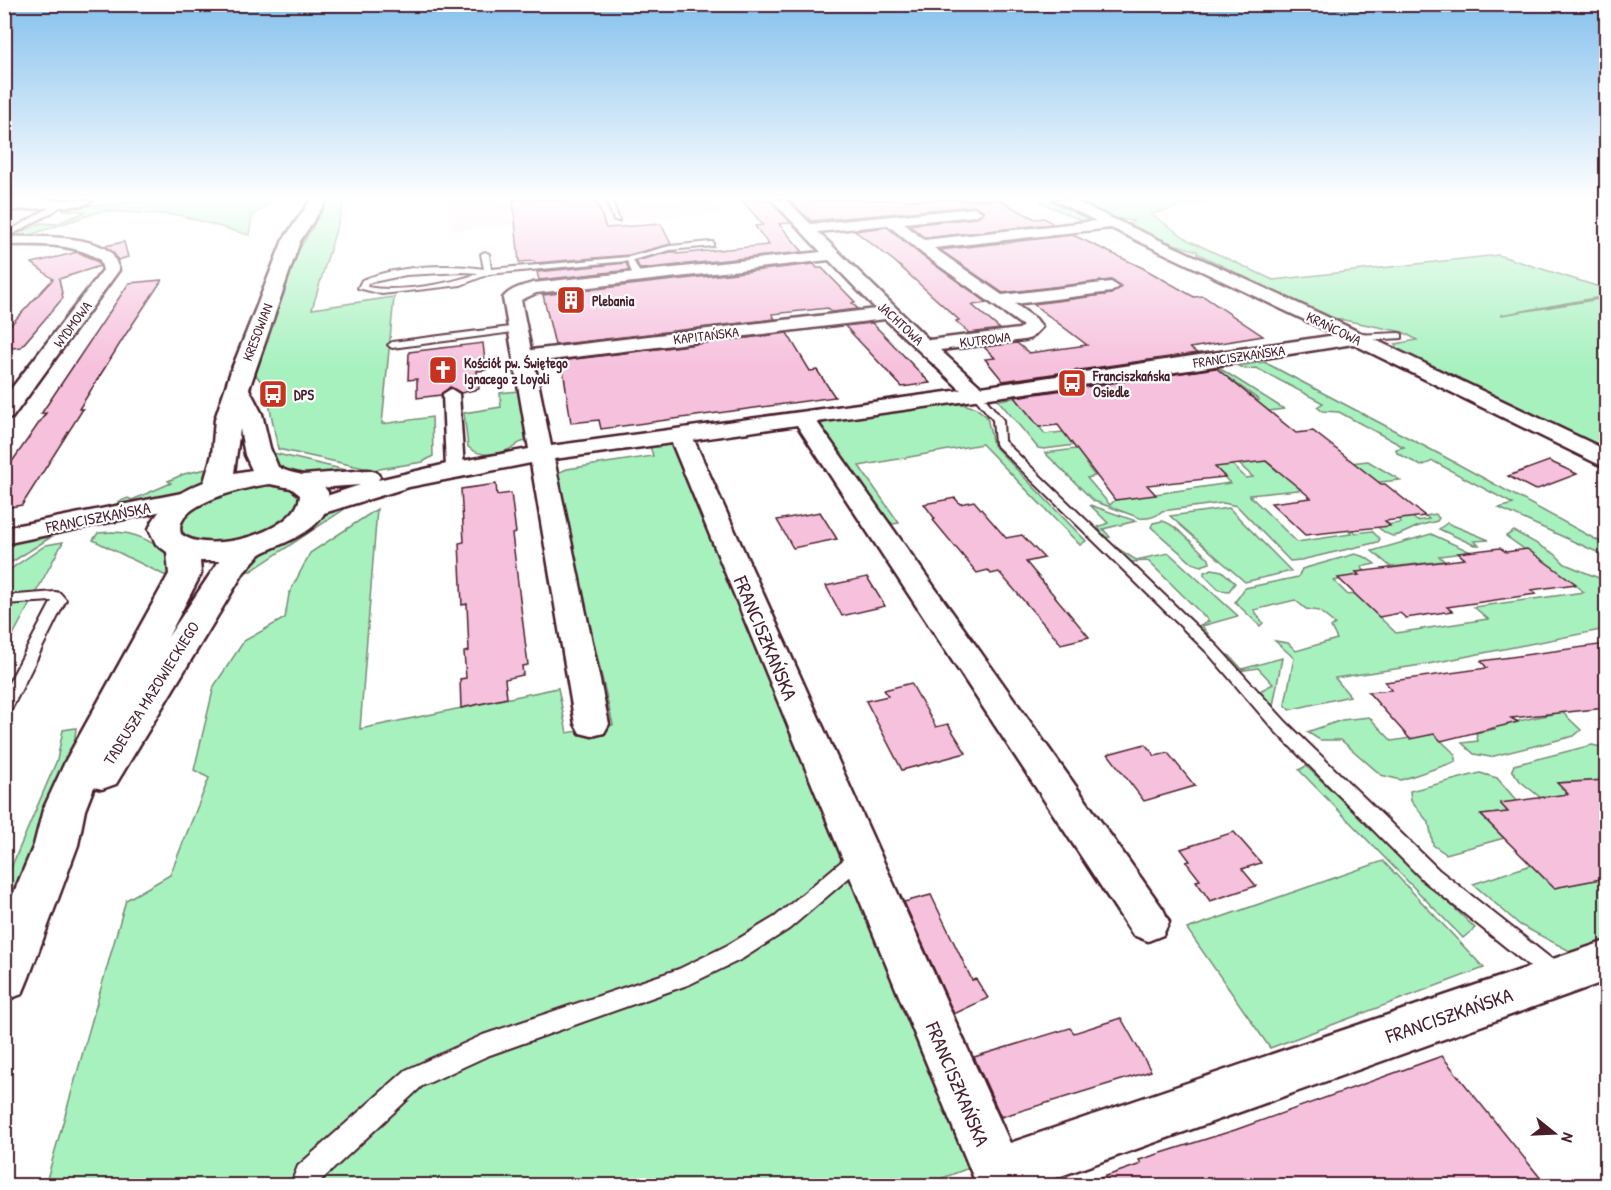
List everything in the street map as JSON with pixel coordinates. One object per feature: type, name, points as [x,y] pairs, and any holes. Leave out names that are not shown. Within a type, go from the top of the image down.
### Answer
[{"type":"main road","name":"KRESOWIAN","points":[[205,493],[225,455],[228,419],[243,370],[286,256]]},
{"type":"main road","points":[[238,390],[250,415],[257,454],[270,477]]},
{"type":"main road","points":[[270,477],[289,478],[308,496],[303,519],[286,531],[251,546],[217,552],[174,539],[175,512],[205,493],[241,480],[270,477]]},
{"type":"main road","name":"TADEUSZA MAZOWIECKIEGO","points":[[57,845],[64,810],[85,761],[184,574],[185,562],[174,539]]},
{"type":"main road","name":"TADEUSZA MAZOWIECKIEGO","points":[[4,977],[57,845],[216,588],[251,546]]},
{"type":"street","name":"WYDMOWA","points":[[4,413],[111,270],[103,256]]},
{"type":"street","points":[[592,724],[512,298],[525,290],[827,256]]},
{"type":"street","name":"JACHTOWA","points":[[833,256],[889,313],[976,393]]},
{"type":"street","name":"KUTROWA","points":[[927,346],[1024,334],[1032,329],[1030,323],[936,256]]},
{"type":"street","name":"KRAŃCOWA","points":[[1179,256],[1606,459]]},
{"type":"street","points":[[999,301],[1111,287]]},
{"type":"street","name":"KAPITAŃSKA","points":[[524,357],[889,313]]},
{"type":"street","name":"FRANCISZKAŃSKA","points":[[308,496],[360,491],[430,473],[680,435],[1354,338]]},
{"type":"street","points":[[451,394],[455,469]]},
{"type":"street","points":[[802,417],[1148,922]]},
{"type":"street","name":"FRANCISZKAŃSKA","points":[[680,435],[997,1173],[1606,961]]},
{"type":"street","name":"FRANCISZKAŃSKA","points":[[4,537],[205,493]]},
{"type":"street","name":"FRANCISZKAŃSKA","points":[[4,537],[118,528],[174,539]]},
{"type":"lane","points":[[485,256],[488,272]]},
{"type":"lane","points":[[488,272],[460,283],[382,292],[362,288],[365,282],[382,276],[465,268],[488,272],[629,259],[642,256]]},
{"type":"lane","points":[[629,259],[638,277]]},
{"type":"lane","points":[[392,345],[518,329]]},
{"type":"lane","points":[[1354,338],[1399,336]]},
{"type":"lane","points":[[976,393],[998,420],[999,442],[1212,649],[1281,726],[1432,876],[1559,977]]},
{"type":"lane","points":[[4,600],[55,596],[59,600],[4,708]]},
{"type":"lane","points":[[302,1185],[307,1175],[414,1078],[483,1046],[683,977],[714,962],[782,923],[860,857]]},
{"type":"green space","points":[[295,256],[328,256],[312,309],[394,297],[382,424],[432,417],[433,456],[423,462],[373,470],[278,449],[266,388],[253,371]]},
{"type":"green space","points":[[1202,256],[1221,256],[1273,280],[1500,256],[1606,289],[1606,296],[1501,315],[1606,298],[1606,450],[1397,350],[1395,344],[1417,340],[1403,332],[1319,315]]},
{"type":"green space","points":[[1264,362],[1606,545],[1606,556],[1499,508],[1513,504],[1433,461],[1421,466],[1397,453],[1396,449],[1404,447],[1339,412],[1322,411],[1317,407],[1323,403],[1256,368],[1245,369],[1238,366]]},
{"type":"green space","points":[[1219,368],[1284,409],[1232,416],[1259,400],[1230,379],[1023,406],[1045,434],[1081,430],[1099,442],[1044,449],[1038,448],[998,400]]},
{"type":"green space","points":[[518,391],[526,441],[493,454],[478,453],[468,447],[464,413],[501,407],[500,393]]},
{"type":"green space","points":[[956,402],[976,408],[987,417],[993,445],[1086,541],[1080,545],[982,444],[859,466],[899,523],[893,524],[878,511],[819,429],[821,424],[829,420]]},
{"type":"green space","points":[[1201,429],[1252,449],[1277,471],[1368,461],[1400,480],[1249,495],[1297,542],[1351,534],[1348,530],[1351,529],[1356,533],[1372,531],[1380,539],[1378,542],[1290,561],[1237,506],[1223,503],[1162,511],[1152,517],[1140,518],[1094,501],[1045,453],[1114,444],[1134,459],[1086,464],[1095,476],[1087,478],[1110,505],[1115,500],[1230,483],[1188,441],[1196,430],[1246,478],[1253,477]]},
{"type":"green space","points":[[666,444],[675,447],[974,1166],[922,1186],[45,1186],[126,900],[170,875],[209,778],[194,770],[214,686],[244,641],[285,618],[289,594],[310,553],[377,509],[360,729],[558,688],[567,733],[613,725],[555,474],[567,469],[653,456],[650,446]]},
{"type":"green space","points":[[273,453],[354,472],[306,475],[287,472],[275,465],[266,455]]},
{"type":"green space","points":[[215,467],[206,478],[182,493],[113,509],[118,502],[128,498],[132,500],[171,483],[168,481],[184,474]]},
{"type":"green space","points":[[272,483],[290,487],[300,496],[301,503],[287,520],[273,530],[247,539],[216,543],[190,538],[182,531],[183,519],[190,509],[201,501],[232,490]]},
{"type":"green space","points":[[352,504],[251,571],[235,572],[291,532],[321,516]]},
{"type":"green space","points":[[1090,505],[1136,521],[1103,529],[1110,537],[1105,538],[1098,527],[1108,523]]},
{"type":"green space","points":[[1229,508],[1291,571],[1245,582],[1170,516]]},
{"type":"green space","points":[[1435,514],[1439,518],[1437,521],[1395,536],[1387,534],[1376,526],[1401,523],[1398,519],[1412,517],[1417,521],[1429,519],[1426,516]]},
{"type":"green space","points":[[1162,521],[1173,526],[1186,537],[1209,559],[1210,563],[1201,566],[1192,563],[1151,527],[1153,523]]},
{"type":"green space","points":[[1447,523],[1489,540],[1474,541],[1479,545],[1474,545],[1439,529]]},
{"type":"green space","points":[[1514,531],[1555,554],[1565,564],[1606,581],[1606,629],[1428,664],[1335,678],[1350,696],[1289,710],[1285,704],[1294,658],[1275,641],[1288,643],[1296,651],[1337,639],[1331,627],[1335,624],[1319,611],[1306,609],[1295,600],[1254,610],[1263,623],[1260,626],[1235,602],[1245,588],[1298,577],[1302,569],[1355,554],[1375,564],[1361,567],[1365,571],[1356,572],[1359,575],[1334,581],[1348,595],[1355,594],[1396,633],[1488,619],[1474,607],[1584,592],[1506,536]]},
{"type":"green space","points":[[112,532],[143,538],[170,554],[175,575],[164,575],[93,540],[98,533]]},
{"type":"green space","points":[[1431,534],[1471,552],[1439,556],[1444,561],[1391,567],[1372,551]]},
{"type":"green space","points":[[51,537],[12,562],[5,563],[4,544]]},
{"type":"green space","points":[[63,542],[5,650],[5,573],[46,545]]},
{"type":"green space","points":[[1117,548],[1136,560],[1169,553],[1238,616],[1202,626],[1212,639],[1208,640],[1196,627],[1209,621],[1148,561],[1131,562],[1113,549]]},
{"type":"green space","points":[[1212,569],[1222,571],[1235,583],[1229,591],[1219,590],[1204,575],[1204,572]]},
{"type":"green space","points":[[1225,654],[1230,656],[1242,669],[1282,658],[1273,706],[1258,692],[1273,684],[1258,668],[1238,671],[1223,657]]},
{"type":"green space","points":[[1562,712],[1581,730],[1574,736],[1490,757],[1474,754],[1462,743],[1478,741],[1476,733],[1495,729],[1494,726]]},
{"type":"green space","points":[[1369,717],[1392,741],[1434,734],[1455,754],[1455,762],[1401,780],[1381,775],[1341,740],[1320,740],[1307,732],[1342,720]]},
{"type":"green space","points":[[76,728],[73,755],[5,925],[5,882],[57,760],[63,730]]},
{"type":"green space","points":[[1592,745],[1606,748],[1606,780],[1558,783],[1568,794],[1541,798],[1520,781],[1512,770],[1514,765]]},
{"type":"green space","points":[[1306,766],[1475,928],[1463,938],[1299,770]]},
{"type":"green space","points":[[1480,773],[1497,778],[1517,801],[1501,803],[1508,812],[1481,815],[1504,838],[1446,854],[1433,845],[1429,823],[1411,801],[1410,791]]},
{"type":"green space","points":[[1383,861],[1484,968],[1270,1048],[1187,929]]},
{"type":"green space","points":[[1531,865],[1554,888],[1606,878],[1606,950],[1583,958],[1520,925],[1473,884]]},
{"type":"building","points":[[63,256],[85,256],[98,262],[100,266],[59,279],[63,298],[21,347],[4,349],[4,332],[53,279],[32,263]]},
{"type":"building","points":[[115,256],[128,256],[128,257],[118,260]]},
{"type":"building","points":[[518,256],[623,256],[535,263],[534,261],[519,262]]},
{"type":"building","points":[[657,256],[769,256],[640,269],[636,261]]},
{"type":"building","points":[[887,256],[921,256],[988,303],[972,305],[1000,329],[969,333],[956,321],[959,320]]},
{"type":"building","points":[[948,256],[1117,256],[1194,297],[1203,296],[1263,336],[1190,348],[1197,353],[1003,381],[985,359],[995,358],[984,347],[1017,343],[1029,353],[1087,345],[1033,304],[1111,294],[1121,286],[1111,280],[1003,293]]},
{"type":"building","points":[[626,263],[629,270],[539,280],[537,272]]},
{"type":"building","points":[[814,264],[817,268],[822,268],[855,302],[852,303],[858,309],[832,312],[828,308],[772,314],[775,319],[555,345],[543,295]]},
{"type":"building","points":[[162,280],[79,409],[83,409],[22,505],[4,508],[4,473],[46,413],[41,414],[129,283]]},
{"type":"building","points":[[872,323],[930,383],[902,387],[845,326]]},
{"type":"building","points":[[787,333],[810,371],[817,370],[835,397],[601,429],[599,420],[571,423],[563,369],[560,369],[559,361]]},
{"type":"building","name":"Kościół pw. Świętego Ignacego z Loyoli","points":[[483,343],[486,370],[477,371],[479,389],[461,393],[450,387],[441,395],[417,398],[417,379],[408,380],[409,352]]},
{"type":"building","points":[[1216,368],[1296,433],[1313,431],[1425,516],[1385,521],[1390,526],[1305,535],[1271,503],[1311,498],[1266,461],[1215,467],[1225,477],[1147,485],[1156,495],[1115,500],[1058,425],[1039,427],[1015,397]]},
{"type":"building","points":[[1549,461],[1577,474],[1535,490],[1508,476]]},
{"type":"building","points":[[496,484],[497,495],[511,493],[516,533],[512,534],[528,665],[522,666],[523,675],[505,679],[507,698],[461,708],[460,679],[466,678],[464,652],[469,651],[467,604],[462,605],[459,543],[464,542],[461,489]]},
{"type":"building","points":[[955,498],[960,504],[974,501],[1006,538],[1022,535],[1044,558],[1026,562],[1089,637],[1061,644],[999,572],[991,574],[988,570],[977,573],[933,520],[935,519],[924,504]]},
{"type":"building","points":[[820,512],[837,539],[793,548],[777,520]]},
{"type":"building","points":[[1500,548],[1506,552],[1527,549],[1576,584],[1531,590],[1536,594],[1447,607],[1452,611],[1406,618],[1400,613],[1379,617],[1338,578],[1359,575],[1356,572],[1465,559],[1458,553]]},
{"type":"building","points":[[867,577],[885,606],[842,616],[826,586]]},
{"type":"building","points":[[1606,644],[1606,708],[1511,718],[1518,722],[1441,741],[1434,734],[1410,739],[1368,692],[1392,690],[1385,682],[1487,668],[1481,661]]},
{"type":"building","points":[[911,683],[936,727],[948,724],[966,753],[902,770],[866,701],[888,696],[884,690]]},
{"type":"building","points":[[1145,744],[1155,756],[1168,753],[1195,786],[1144,801],[1108,754]]},
{"type":"building","points":[[1606,780],[1606,878],[1554,888],[1481,815],[1508,812],[1500,803],[1568,794],[1557,783]]},
{"type":"building","points":[[1234,832],[1261,863],[1242,869],[1256,886],[1210,901],[1196,881],[1200,880],[1186,862],[1190,861],[1181,849]]},
{"type":"building","points":[[931,895],[972,980],[976,979],[988,998],[954,1014],[904,902]]},
{"type":"building","points":[[1121,1018],[1151,1071],[1001,1117],[974,1057],[1070,1028],[1074,1033]]},
{"type":"building","points":[[1442,1056],[1546,1185],[1090,1185],[1089,1182],[1141,1164],[1139,1160],[1235,1130]]},
{"type":"place","name":"Plebania","points":[[571,300]]},
{"type":"place","name":"Kościół pw. Świętego Ignacego z Loyoli","points":[[443,370]]},
{"type":"place","name":"Franciszkańska Osiedle","points":[[1072,383]]},
{"type":"place","name":"DPS","points":[[273,394]]}]
